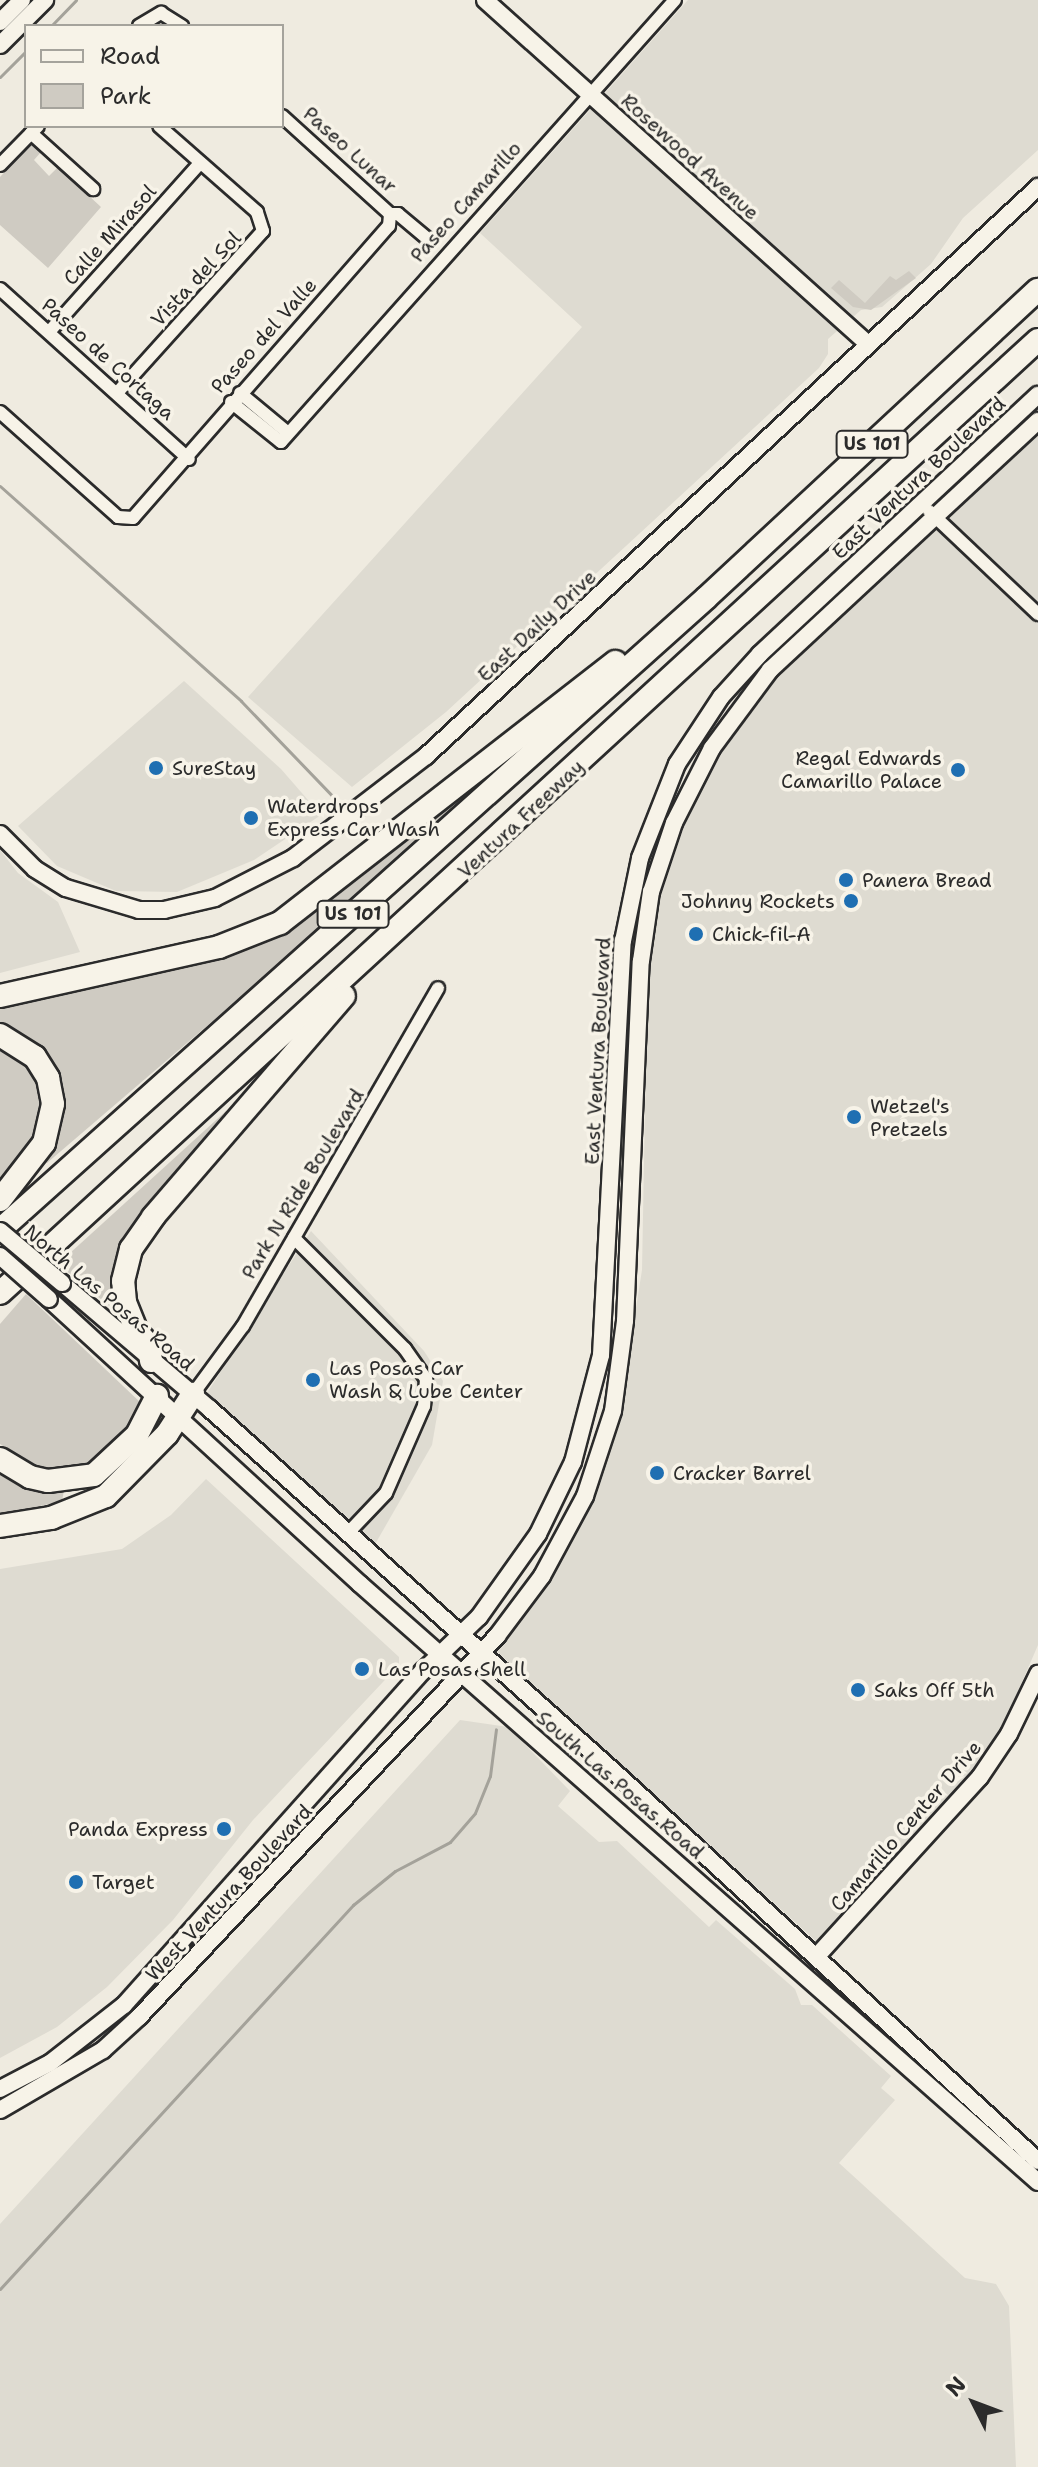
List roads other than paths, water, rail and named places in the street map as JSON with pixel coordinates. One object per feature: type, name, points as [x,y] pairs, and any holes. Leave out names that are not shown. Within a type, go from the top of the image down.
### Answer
[{"type":"highway","name":"Ventura Freeway","points":[[0,1231],[706,598],[1038,290]]},
{"type":"highway","name":"Ventura Freeway","points":[[0,1293],[389,941],[1038,340]]},
{"type":"highway","points":[[0,996],[219,947],[280,923],[624,654],[706,598]]},
{"type":"highway","points":[[151,1361],[149,1345],[129,1317],[123,1281],[140,1234],[389,941]]},
{"type":"highway","points":[[0,1035],[35,1057],[48,1078],[53,1104],[44,1143],[0,1200]]},
{"type":"highway","points":[[0,1313],[122,1184]]},
{"type":"highway","points":[[0,1526],[51,1518],[106,1496],[143,1462],[193,1394]]},
{"type":"highway","points":[[0,1459],[48,1481],[94,1475],[137,1435],[157,1396]]},
{"type":"main road","points":[[0,22],[22,0]]},
{"type":"main road","points":[[0,45],[45,0]]},
{"type":"main road","name":"Rosewood Avenue","points":[[485,0],[868,344]]},
{"type":"main road","name":"East Daily Drive","points":[[0,834],[26,862],[66,888],[139,910],[203,902],[266,874],[426,756],[1038,187]]},
{"type":"main road","name":"East Ventura Boulevard","points":[[439,1653],[499,1593],[538,1534],[573,1462],[594,1391],[608,1281],[623,941],[653,821],[677,764],[721,697],[760,654],[1038,395]]},
{"type":"main road","name":"East Ventura Boulevard","points":[[461,1671],[515,1615],[566,1536],[613,1411],[626,1317],[641,961],[651,892],[674,823],[720,736],[770,670],[1038,421]]},
{"type":"main road","name":"North Las Posas Road","points":[[0,1231],[193,1394]]},
{"type":"main road","name":"North Las Posas Road","points":[[0,1256],[179,1416]]},
{"type":"main road","name":"South Las Posas Road","points":[[193,1394],[817,1956],[1038,2161]]},
{"type":"main road","name":"South Las Posas Road","points":[[179,1416],[439,1653],[717,1895],[1038,2182]]},
{"type":"main road","name":"West Ventura Boulevard","points":[[0,2089],[50,2063],[124,2005],[439,1653]]},
{"type":"main road","name":"West Ventura Boulevard","points":[[0,2110],[103,2050],[139,2017],[461,1671]]},
{"type":"main road","name":"Camarillo Center Drive","points":[[817,1956],[980,1777],[1009,1734],[1038,1674]]},
{"type":"main road","points":[[717,1895],[730,1896],[801,1956],[817,1956]]},
{"type":"street","name":"Paseo Camarillo","points":[[236,397],[285,438],[675,0]]},
{"type":"street","points":[[141,24],[159,7],[180,24]]},
{"type":"street","name":"Paseo Lunar","points":[[284,118],[390,214]]},
{"type":"street","name":"Vista del Sol","points":[[117,393],[263,231],[257,212],[161,128]]},
{"type":"street","points":[[0,165],[35,129],[93,189]]},
{"type":"street","name":"Calle Mirasol","points":[[49,332],[200,163]]},
{"type":"street","points":[[390,214],[398,214],[427,238]]},
{"type":"street","name":"Paseo del Valle","points":[[0,412],[118,517],[133,518],[189,459],[236,397],[389,226],[390,214]]},
{"type":"street","name":"Paseo de Cortaga","points":[[0,289],[189,459]]},
{"type":"street","points":[[921,503],[1038,614]]},
{"type":"street","name":"Park N Ride Boulevard","points":[[193,1394],[243,1326],[438,988]]},
{"type":"street","points":[[294,1238],[405,1349],[426,1379],[424,1406],[386,1493],[347,1534]]},
{"type":"waterway","points":[[53,24],[76,0]]},
{"type":"waterway","points":[[0,77],[24,53]]},
{"type":"waterway","points":[[0,486],[241,701],[339,803]]},
{"type":"waterway","points":[[0,2289],[353,1905],[395,1871],[450,1842],[475,1813],[490,1776],[496,1729]]},
{"type":"place","name":"SureStay","points":[[156,768]]},
{"type":"place","name":"Regal Edwards Camarillo Palace","points":[[958,770]]},
{"type":"place","name":"Waterdrops Express Car Wash","points":[[251,818]]},
{"type":"place","name":"Panera Bread","points":[[846,880]]},
{"type":"place","name":"Johnny Rockets","points":[[851,901]]},
{"type":"place","name":"Chick-fil-A","points":[[696,934]]},
{"type":"place","name":"Wetzel's Pretzels","points":[[854,1117]]},
{"type":"place","name":"Las Posas Car Wash & Lube Center","points":[[313,1380]]},
{"type":"place","name":"Cracker Barrel","points":[[657,1473]]},
{"type":"place","name":"Las Posas Shell","points":[[362,1669]]},
{"type":"place","name":"Saks Off 5th","points":[[858,1690]]},
{"type":"place","name":"Panda Express","points":[[224,1829]]},
{"type":"place","name":"Target","points":[[76,1882]]}]
